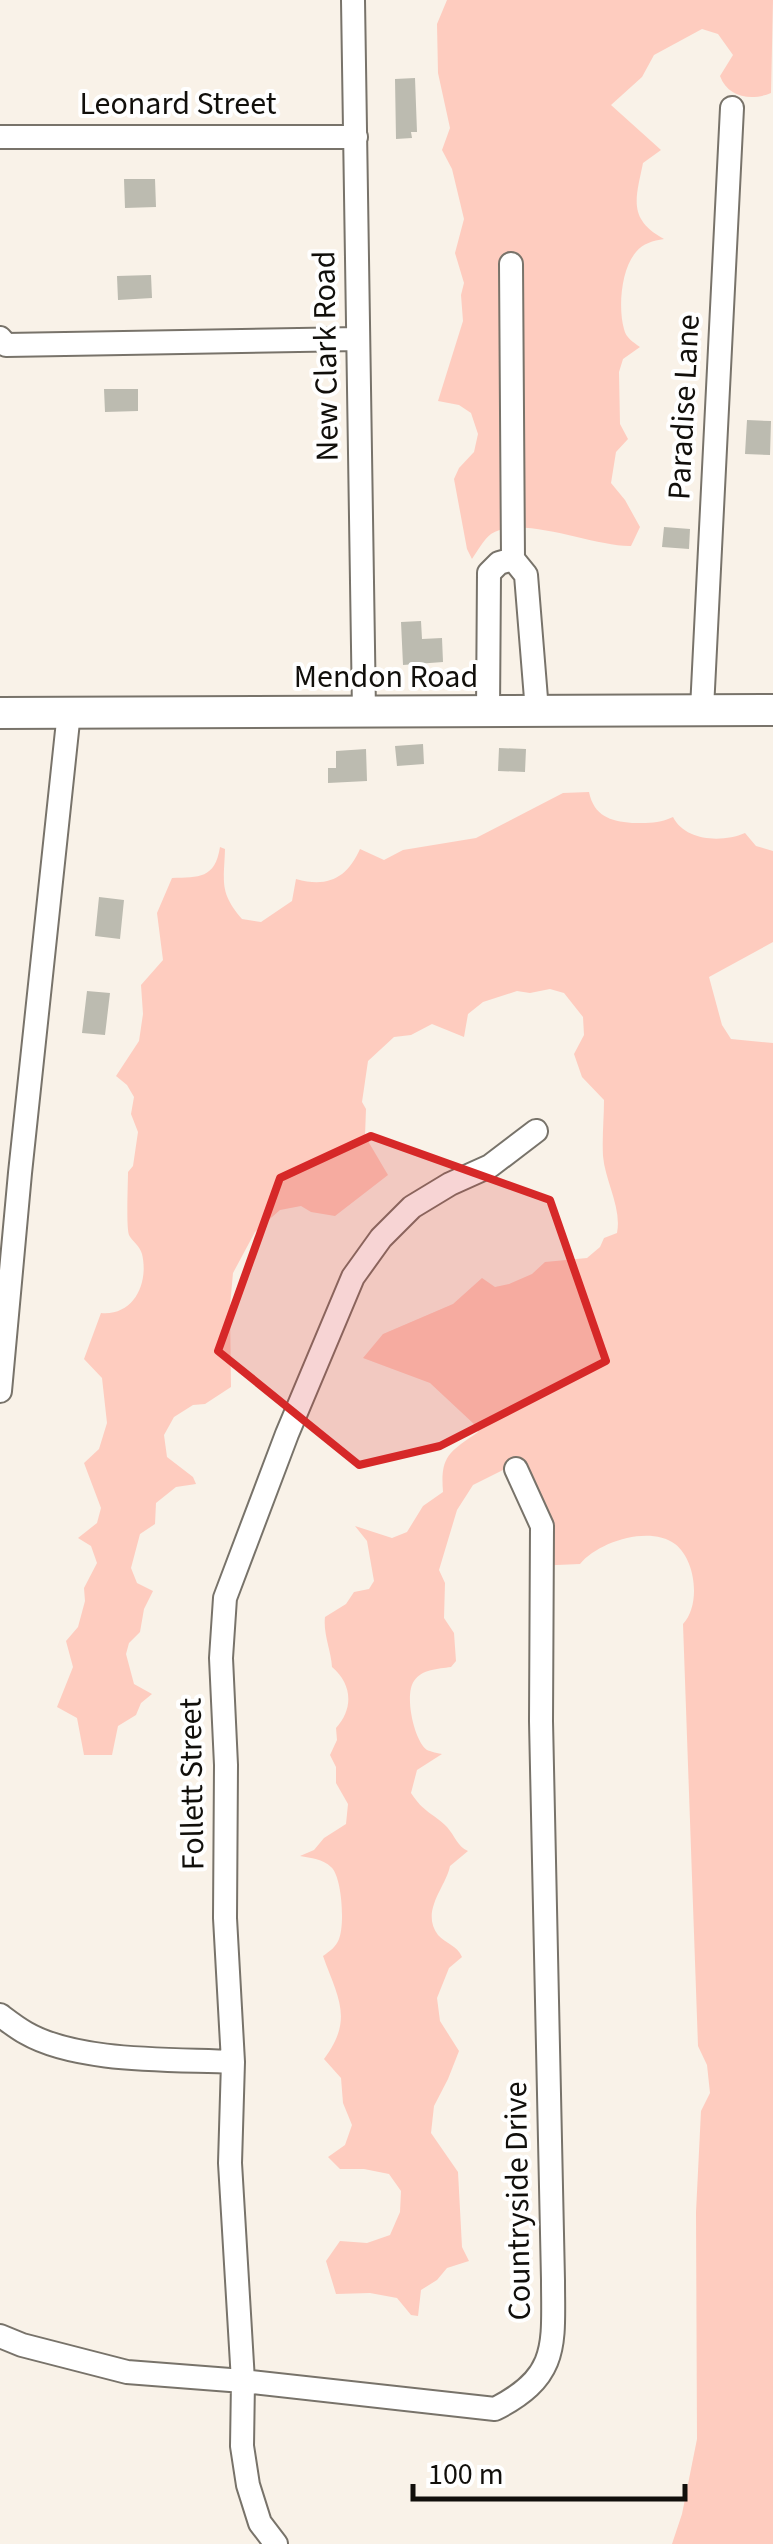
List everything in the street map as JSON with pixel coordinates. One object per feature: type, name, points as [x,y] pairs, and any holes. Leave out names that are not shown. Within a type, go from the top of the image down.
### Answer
[{"type":"main road","name":"Mendon Road","points":[[0,713],[773,710]]},
{"type":"street","name":"New Clark Road","points":[[353,0],[364,710]]},
{"type":"street","name":"Paradise Lane","points":[[702,709],[732,108]]},
{"type":"street","name":"Leonard Street","points":[[0,137],[356,136]]},
{"type":"street","points":[[511,264],[513,558],[526,576],[537,711]]},
{"type":"street","points":[[3,341],[358,338]]},
{"type":"street","points":[[488,711],[488,573],[513,558]]},
{"type":"street","points":[[0,1391],[10,1172],[69,712]]},
{"type":"street","name":"Follett Street","points":[[276,2544],[260,2523],[242,2446],[243,2381],[230,2163],[233,2062],[221,1658],[226,1598],[287,1434],[353,1277],[381,1238],[412,1206],[490,1166],[536,1131]]},
{"type":"street","name":"Countryside Drive","points":[[0,2336],[128,2372],[495,2409],[518,2397],[546,2366],[553,2327],[542,1526],[516,1468]]},
{"type":"street","points":[[0,2015],[28,2034],[78,2051],[233,2062]]},
{"type":"highlighted area","points":[[371,1136],[550,1200],[606,1361],[440,1446],[359,1465],[218,1351],[280,1178]]},
{"type":"shaded area","points":[[447,0],[773,0],[771,93],[749,97],[729,89],[720,76],[733,55],[718,34],[702,29],[654,55],[642,77],[611,105],[661,150],[643,163],[637,207],[644,224],[664,239],[645,244],[631,259],[621,300],[625,332],[640,347],[623,359],[619,372],[620,424],[628,439],[616,452],[611,483],[640,527],[631,546],[520,528],[491,534],[472,559],[467,549],[454,479],[474,452],[478,434],[471,413],[459,405],[438,401],[463,321],[464,283],[455,253],[464,219],[452,169],[442,150],[450,128],[438,73],[437,24]]},
{"type":"shaded area","points":[[589,792],[595,807],[610,819],[648,823],[673,817],[695,835],[715,839],[745,833],[756,846],[773,851],[773,942],[709,977],[722,1025],[731,1039],[773,1043],[773,2544],[672,2544],[697,2439],[696,2212],[701,2111],[710,2093],[707,2065],[698,2046],[683,1624],[694,1595],[692,1571],[675,1544],[652,1536],[611,1543],[580,1564],[534,1566],[529,1521],[507,1468],[473,1485],[457,1510],[439,1570],[445,1583],[444,1618],[454,1633],[456,1661],[451,1667],[417,1677],[410,1696],[422,1745],[442,1754],[417,1770],[411,1793],[468,1851],[450,1866],[433,1908],[433,1926],[438,1935],[462,1957],[449,1968],[437,1998],[440,2021],[459,2051],[434,2106],[431,2133],[458,2172],[462,2247],[469,2261],[447,2268],[421,2290],[418,2316],[411,2315],[397,2298],[370,2293],[336,2294],[326,2261],[340,2241],[367,2243],[390,2235],[400,2212],[401,2191],[389,2174],[340,2169],[328,2157],[345,2145],[352,2125],[343,2103],[341,2078],[324,2059],[341,2020],[338,1996],[323,1956],[339,1939],[341,1901],[338,1880],[331,1867],[300,1856],[314,1850],[324,1838],[346,1824],[348,1804],[336,1783],[336,1767],[330,1755],[348,1696],[344,1681],[332,1667],[325,1617],[346,1604],[354,1592],[369,1589],[374,1581],[367,1541],[355,1526],[392,1538],[407,1532],[423,1506],[443,1492],[443,1470],[449,1456],[478,1432],[430,1383],[363,1358],[383,1334],[453,1304],[482,1278],[495,1287],[532,1274],[545,1262],[587,1258],[604,1238],[617,1233],[617,1214],[603,1156],[604,1100],[582,1077],[574,1054],[584,1035],[583,1017],[564,993],[550,989],[517,991],[483,1002],[468,1014],[464,1037],[432,1024],[411,1035],[394,1037],[368,1061],[362,1102],[366,1109],[365,1136],[388,1175],[335,1216],[301,1206],[280,1210],[255,1232],[233,1273],[231,1387],[174,1417],[164,1435],[167,1457],[193,1477],[196,1484],[176,1487],[156,1503],[155,1524],[140,1534],[131,1568],[137,1583],[153,1591],[144,1609],[140,1632],[129,1643],[126,1654],[134,1684],[152,1694],[141,1703],[136,1715],[118,1726],[112,1755],[84,1755],[77,1718],[57,1707],[73,1667],[66,1641],[78,1627],[84,1588],[97,1563],[91,1546],[78,1538],[97,1523],[101,1508],[84,1463],[99,1449],[107,1423],[102,1378],[84,1359],[101,1313],[113,1313],[130,1303],[143,1276],[142,1254],[129,1235],[128,1223],[128,1172],[133,1166],[138,1132],[131,1114],[134,1097],[116,1076],[139,1041],[143,1014],[141,985],[163,960],[157,913],[172,878],[210,871],[220,847],[225,849],[224,887],[230,901],[242,919],[261,922],[292,901],[296,879],[318,882],[335,878],[349,867],[360,849],[384,860],[403,850],[476,838],[563,793]]},
{"type":"building","points":[[415,78],[417,132],[411,132],[412,138],[396,139],[395,79]]},
{"type":"building","points":[[124,179],[155,179],[156,207],[125,208]]},
{"type":"building","points":[[151,275],[152,298],[118,300],[117,276]]},
{"type":"building","points":[[104,389],[138,389],[138,411],[105,412]]},
{"type":"building","points":[[747,420],[771,421],[770,455],[745,454]]},
{"type":"building","points":[[664,527],[690,529],[689,549],[662,547]]},
{"type":"building","points":[[421,621],[422,639],[442,638],[443,662],[403,665],[401,622]]},
{"type":"building","points":[[423,744],[424,764],[397,766],[395,746]]},
{"type":"building","points":[[499,748],[526,749],[525,772],[498,771]]},
{"type":"building","points":[[366,749],[367,781],[328,783],[328,768],[336,768],[336,751]]},
{"type":"building","points":[[99,897],[124,900],[120,939],[95,936]]},
{"type":"building","points":[[87,991],[110,993],[105,1035],[82,1033]]}]
